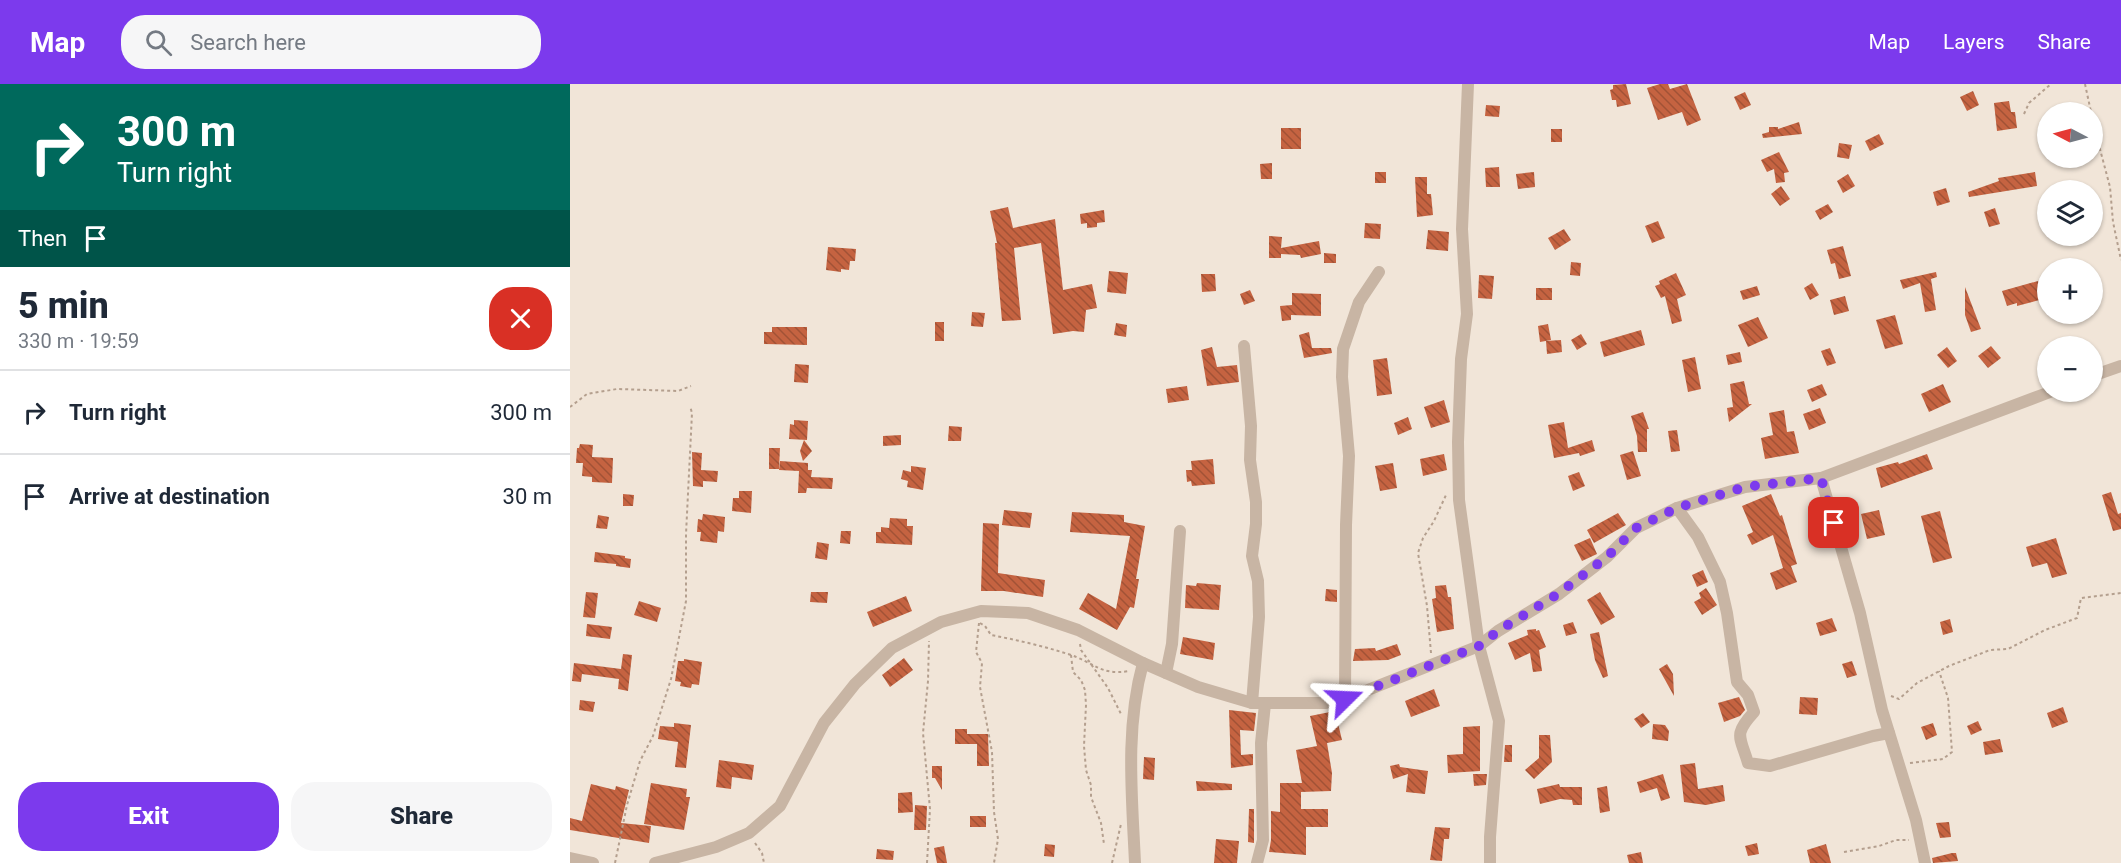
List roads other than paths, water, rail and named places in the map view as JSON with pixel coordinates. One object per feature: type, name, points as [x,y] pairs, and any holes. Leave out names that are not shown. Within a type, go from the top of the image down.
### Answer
[{"type":"street","points":[[1468,84],[1462,229],[1467,314],[1461,359],[1458,442],[1459,500],[1479,646],[1499,721],[1490,863]]},
{"type":"street","points":[[1345,699],[1346,525],[1349,456],[1342,377],[1343,349],[1359,302],[1379,272]]},
{"type":"street","points":[[1244,346],[1251,426],[1250,460],[1256,502],[1252,556],[1258,581],[1259,617],[1252,703]]},
{"type":"street","points":[[2103,372],[2121,366]]},
{"type":"street","points":[[655,863],[716,846],[749,833],[780,806],[824,723],[855,684],[892,648],[941,622],[1028,613],[1078,630],[1139,666],[1166,673],[1198,687],[1252,703],[1326,703],[1345,699],[1479,646],[1498,631],[1567,588],[1607,557],[1636,528],[1677,508],[1745,487],[1821,478],[2037,397]]},
{"type":"street","points":[[1821,478],[1860,613],[1889,733],[1916,820],[1925,863]]},
{"type":"street","points":[[1677,508],[1698,537],[1720,582],[1737,682],[1748,695],[1754,712],[1739,733],[1748,763],[1770,766],[1889,733]]},
{"type":"street","points":[[1166,673],[1172,644],[1180,531]]},
{"type":"street","points":[[1135,863],[1130,771],[1139,666]]},
{"type":"street","points":[[1257,863],[1263,840],[1261,743],[1265,704]]},
{"type":"street","points":[[570,858],[593,863]]}]
